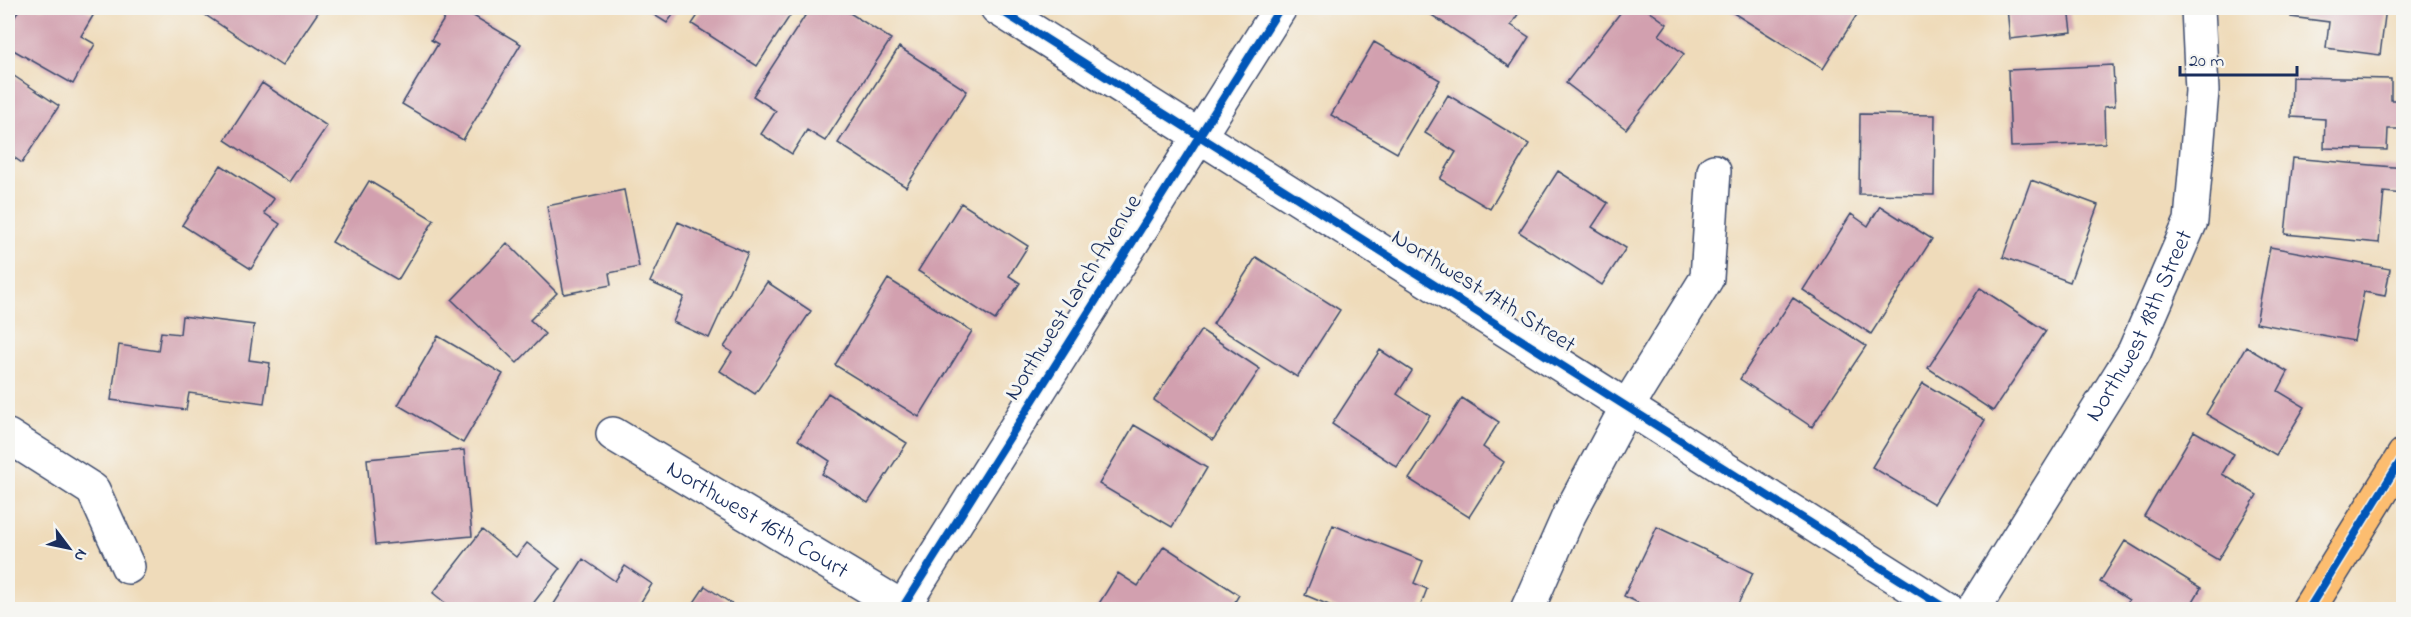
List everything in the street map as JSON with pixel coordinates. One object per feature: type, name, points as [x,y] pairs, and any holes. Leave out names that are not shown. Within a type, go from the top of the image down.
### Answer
[{"type":"main road","points":[[2308,609],[2403,455]]},
{"type":"street","name":"Northwest 17th Street","points":[[997,8],[1948,609]]},
{"type":"street","name":"Northwest Larch Avenue","points":[[901,608],[1280,8]]},
{"type":"street","name":"Northwest 18th Street","points":[[1973,609],[2134,352],[2191,221],[2202,91],[2198,8]]},
{"type":"street","points":[[1527,609],[1569,515],[1627,406],[1707,278],[1714,171]]},
{"type":"street","name":"Northwest 16th Court","points":[[613,434],[901,608]]},
{"type":"street","points":[[8,436],[93,490],[128,567]]},
{"type":"building","points":[[20,8],[83,8],[94,14],[81,36],[95,44],[73,84],[8,47],[8,29]]},
{"type":"building","points":[[195,8],[321,8],[282,66]]},
{"type":"building","points":[[451,8],[460,8],[521,44],[463,140],[402,104],[438,44],[431,40]]},
{"type":"building","points":[[643,8],[678,8],[667,23]]},
{"type":"building","points":[[703,8],[795,8],[757,66],[692,24]]},
{"type":"building","points":[[810,8],[842,8],[891,39],[825,141],[807,130],[792,154],[761,134],[776,111],[753,96]]},
{"type":"building","points":[[1421,8],[1522,8],[1511,25],[1529,37],[1510,67]]},
{"type":"building","points":[[1624,8],[1645,8],[1667,24],[1659,35],[1684,54],[1626,129],[1566,83]]},
{"type":"building","points":[[1728,8],[1850,8],[1858,13],[1823,69]]},
{"type":"building","points":[[2007,8],[2069,8],[2072,32],[2010,39]]},
{"type":"building","points":[[2292,8],[2386,8],[2380,55],[2326,48],[2329,22],[2291,17]]},
{"type":"building","points":[[1374,42],[1440,80],[1397,153],[1331,115]]},
{"type":"building","points":[[899,47],[967,91],[906,187],[838,143]]},
{"type":"building","points":[[2113,65],[2115,106],[2104,107],[2105,143],[2011,147],[2008,70]]},
{"type":"building","points":[[8,72],[59,106],[22,163],[8,153]]},
{"type":"building","points":[[2292,77],[2391,79],[2391,100],[2404,100],[2404,129],[2388,129],[2387,150],[2324,148],[2325,119],[2291,117]]},
{"type":"building","points":[[262,83],[327,126],[289,182],[225,140]]},
{"type":"building","points":[[1448,95],[1529,144],[1490,209],[1440,179],[1456,152],[1425,133]]},
{"type":"building","points":[[1860,114],[1935,115],[1934,195],[1859,194]]},
{"type":"building","points":[[2293,158],[2404,168],[2403,194],[2384,192],[2379,243],[2285,234]]},
{"type":"building","points":[[221,165],[274,199],[264,213],[280,224],[251,269],[182,225]]},
{"type":"building","points":[[1558,171],[1608,203],[1592,227],[1626,248],[1602,285],[1519,232]]},
{"type":"building","points":[[2031,180],[2098,205],[2070,282],[2003,257]]},
{"type":"building","points":[[369,181],[434,220],[398,280],[332,242]]},
{"type":"building","points":[[624,190],[639,267],[609,273],[611,285],[564,294],[547,206]]},
{"type":"building","points":[[961,203],[1028,246],[1009,276],[1020,283],[995,320],[918,271]]},
{"type":"building","points":[[1880,206],[1932,239],[1871,334],[1803,290],[1851,214],[1868,226]]},
{"type":"building","points":[[678,222],[748,253],[709,338],[673,322],[684,297],[650,282]]},
{"type":"building","points":[[507,243],[557,293],[530,320],[545,334],[517,363],[452,300]]},
{"type":"building","points":[[2270,247],[2390,269],[2385,296],[2364,292],[2354,341],[2256,323]]},
{"type":"building","points":[[1256,257],[1340,310],[1297,377],[1213,324]]},
{"type":"building","points":[[888,279],[972,331],[919,417],[835,365]]},
{"type":"building","points":[[767,282],[811,311],[755,394],[720,371],[732,352],[724,347]]},
{"type":"building","points":[[1980,288],[2046,331],[1993,411],[1928,368]]},
{"type":"building","points":[[1793,298],[1866,346],[1812,427],[1740,379]]},
{"type":"building","points":[[182,316],[254,325],[249,360],[270,363],[264,403],[189,393],[186,410],[111,400],[119,345],[158,351],[161,332],[180,334]]},
{"type":"building","points":[[1201,330],[1260,369],[1213,440],[1154,400]]},
{"type":"building","points":[[438,336],[503,374],[463,443],[398,405]]},
{"type":"building","points":[[2246,347],[2288,372],[2278,391],[2305,407],[2276,455],[2206,414]]},
{"type":"building","points":[[1380,350],[1412,371],[1397,394],[1430,416],[1397,467],[1332,424]]},
{"type":"building","points":[[1923,383],[1985,420],[1934,504],[1872,467]]},
{"type":"building","points":[[828,393],[907,443],[868,503],[822,474],[830,461],[798,440]]},
{"type":"building","points":[[1462,398],[1499,422],[1483,447],[1504,462],[1469,517],[1409,479]]},
{"type":"building","points":[[1134,425],[1207,468],[1172,527],[1099,484]]},
{"type":"building","points":[[2194,431],[2234,454],[2222,474],[2257,495],[2218,560],[2144,516]]},
{"type":"building","points":[[464,450],[472,536],[375,545],[367,459]]},
{"type":"building","points":[[1333,525],[1423,561],[1414,583],[1427,589],[1419,610],[1341,610],[1305,595]]},
{"type":"building","points":[[1657,527],[1753,573],[1735,610],[1653,610],[1624,596]]},
{"type":"building","points":[[482,530],[516,557],[527,543],[560,569],[528,610],[454,610],[433,593]]},
{"type":"building","points":[[2125,541],[2201,588],[2188,610],[2124,610],[2129,600],[2100,582]]},
{"type":"building","points":[[1164,546],[1239,595],[1230,610],[1095,610],[1118,573],[1138,586]]},
{"type":"building","points":[[583,559],[615,581],[625,566],[652,584],[636,610],[550,610]]},
{"type":"building","points":[[705,586],[741,610],[689,610]]},
{"type":"cycle path","points":[[997,8],[1948,610]]},
{"type":"cycle path","points":[[901,610],[1280,8]]},
{"type":"cycle path","points":[[2308,610],[2404,455]]}]
